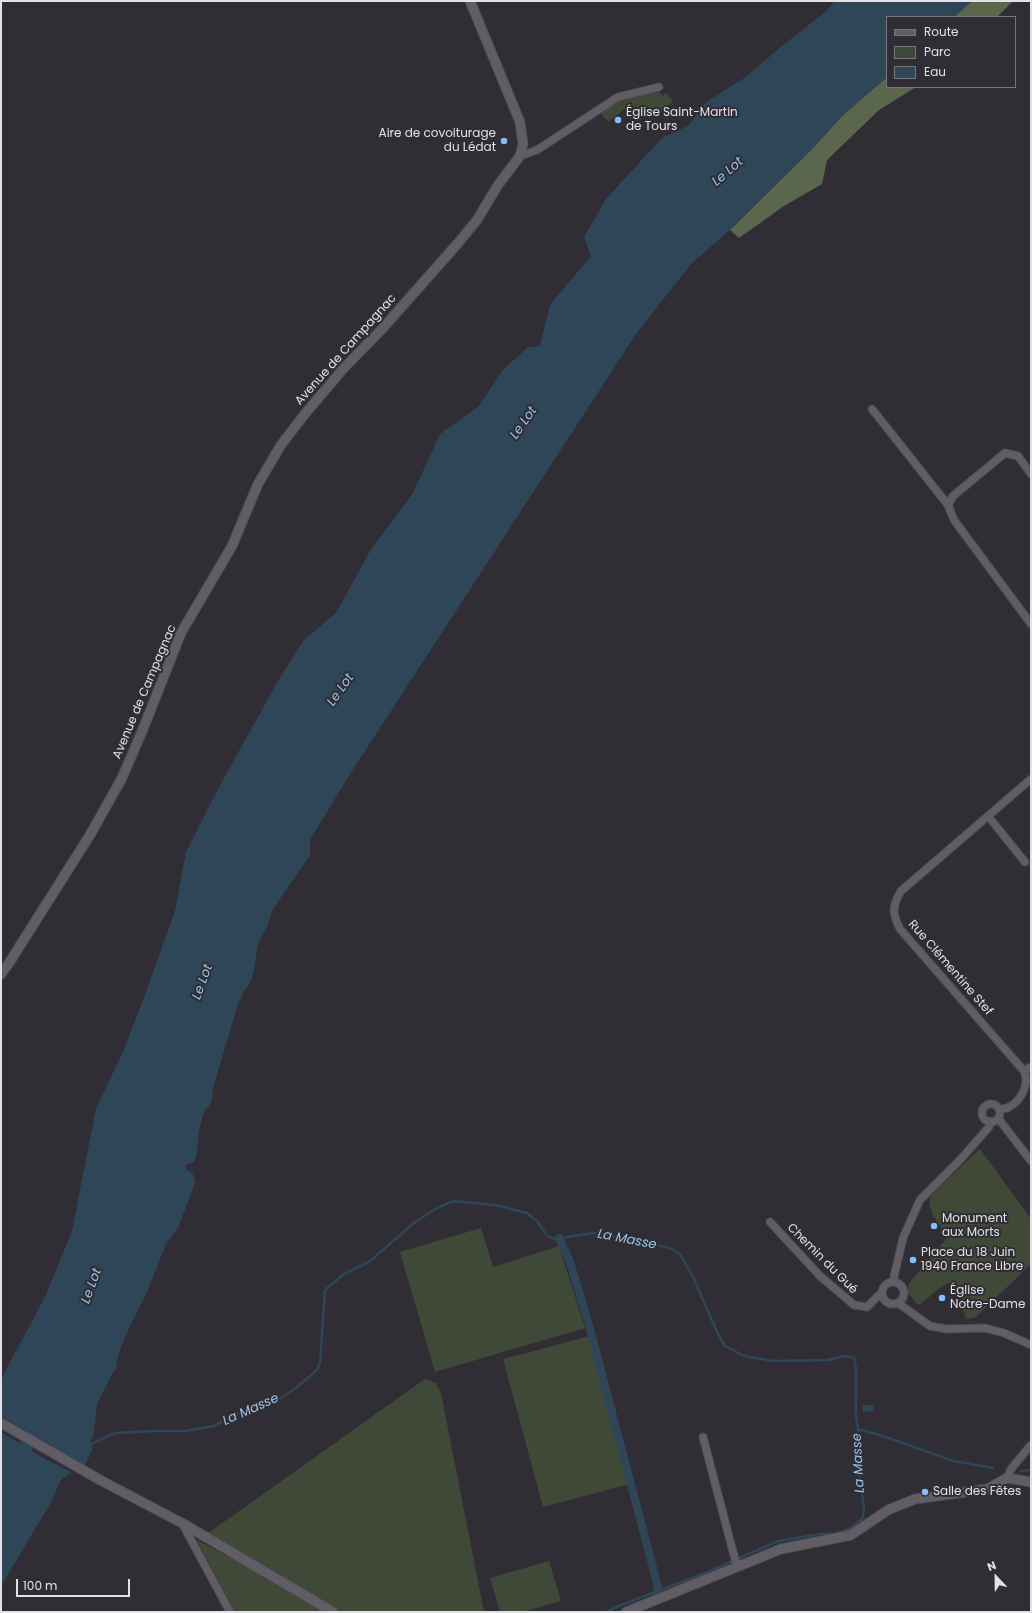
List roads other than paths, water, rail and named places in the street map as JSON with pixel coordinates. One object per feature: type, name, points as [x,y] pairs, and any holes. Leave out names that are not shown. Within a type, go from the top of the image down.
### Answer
[{"type":"street","points":[[470,1],[520,122],[523,144],[520,156]]},
{"type":"street","points":[[520,156],[537,150],[618,97],[659,87]]},
{"type":"street","name":"Avenue de Campagnac","points":[[1,974],[9,964],[75,859],[122,778],[181,633],[232,546],[258,484],[281,445],[343,369],[459,242],[477,220],[498,185],[520,156]]},
{"type":"street","points":[[872,408],[948,505],[954,520],[1031,624]]},
{"type":"street","points":[[948,505],[953,496],[1006,453],[1018,456],[1031,474]]},
{"type":"street","name":"Rue Clémentine Stef","points":[[1024,1071],[900,929],[895,919],[894,908],[895,901],[901,891],[1031,779]]},
{"type":"street","points":[[988,816],[1025,862]]},
{"type":"street","points":[[990,1121],[983,1116],[984,1108],[992,1104],[999,1109],[1008,1108],[1021,1096],[1026,1081],[1024,1071],[1031,1067]]},
{"type":"street","points":[[999,1109],[998,1118],[1031,1161]]},
{"type":"street","points":[[990,1121],[998,1118]]},
{"type":"street","points":[[893,1281],[903,1238],[920,1200],[960,1160],[989,1127],[990,1121]]},
{"type":"street","name":"Chemin du Gué","points":[[770,1222],[820,1276],[854,1305],[867,1307],[881,1293]]},
{"type":"street","points":[[893,1281],[898,1282],[904,1288],[904,1298],[898,1303],[888,1304],[882,1297],[882,1288],[888,1282],[893,1281]]},
{"type":"street","points":[[898,1303],[930,1326],[946,1329],[985,1328],[1004,1333],[1031,1345]]},
{"type":"street","points":[[1,1423],[100,1480],[182,1523],[333,1612]]},
{"type":"street","points":[[703,1437],[737,1567]]},
{"type":"street","points":[[626,1612],[781,1549],[851,1535],[888,1510],[915,1499],[987,1489],[1007,1478],[1011,1469],[1031,1445]]},
{"type":"street","points":[[1007,1478],[1031,1482]]},
{"type":"street","points":[[182,1523],[230,1612]]},
{"type":"water","points":[[835,1],[972,1],[955,16],[886,16],[886,78],[842,116],[814,147],[730,230],[691,264],[636,334],[350,774],[310,840],[310,855],[273,909],[266,929],[258,944],[251,981],[242,995],[237,1007],[214,1085],[211,1103],[204,1112],[199,1131],[196,1157],[194,1162],[185,1165],[186,1169],[193,1174],[195,1183],[178,1228],[166,1244],[149,1287],[126,1335],[118,1355],[116,1369],[97,1404],[94,1432],[90,1443],[93,1448],[85,1466],[1,1416],[1,1379],[45,1297],[72,1231],[96,1108],[123,1052],[175,911],[186,852],[219,787],[278,681],[304,640],[336,613],[370,551],[413,493],[440,434],[479,406],[502,371],[528,347],[540,346],[550,305],[591,256],[584,237],[606,199],[662,138],[688,126],[706,102],[746,77],[783,45],[823,14]]},
{"type":"water","points":[[863,1405],[873,1405],[873,1411],[863,1412]]},
{"type":"water","points":[[1,1432],[43,1458],[71,1472],[61,1480],[50,1504],[1,1586]]},
{"type":"waterway","name":"La Masse","points":[[89,1445],[115,1433],[186,1431],[214,1426],[230,1417],[275,1402],[296,1388],[317,1370],[320,1362],[325,1290],[344,1274],[369,1262],[415,1222],[437,1208],[453,1201],[495,1205],[527,1213],[538,1222],[547,1236],[555,1239],[593,1233],[670,1248],[680,1254],[693,1277],[718,1334],[725,1346],[744,1356],[772,1361],[828,1360],[845,1356],[854,1358],[856,1369],[856,1416],[860,1444],[858,1469],[864,1507],[863,1518],[851,1528],[836,1534],[819,1534],[778,1541],[705,1573],[606,1612]]},
{"type":"waterway","points":[[559,1238],[569,1259],[589,1325],[658,1587],[656,1593]]},
{"type":"waterway","name":"Le Lot","points":[[1,1480],[38,1429]]},
{"type":"waterway","points":[[858,1429],[886,1437],[953,1461],[993,1468]]},
{"type":"waterway","points":[[1021,1471],[1031,1470]]},
{"type":"place","name":"Église Saint-Martin de Tours","points":[[618,120]]},
{"type":"place","name":"Aire de covoiturage du Lédat","points":[[504,141]]},
{"type":"place","name":"Monument aux Morts","points":[[934,1226]]},
{"type":"place","name":"Place du 18 Juin 1940 France Libre","points":[[913,1260]]},
{"type":"place","name":"Église Notre-Dame","points":[[942,1298]]},
{"type":"place","name":"Salle des Fêtes","points":[[925,1492]]}]
